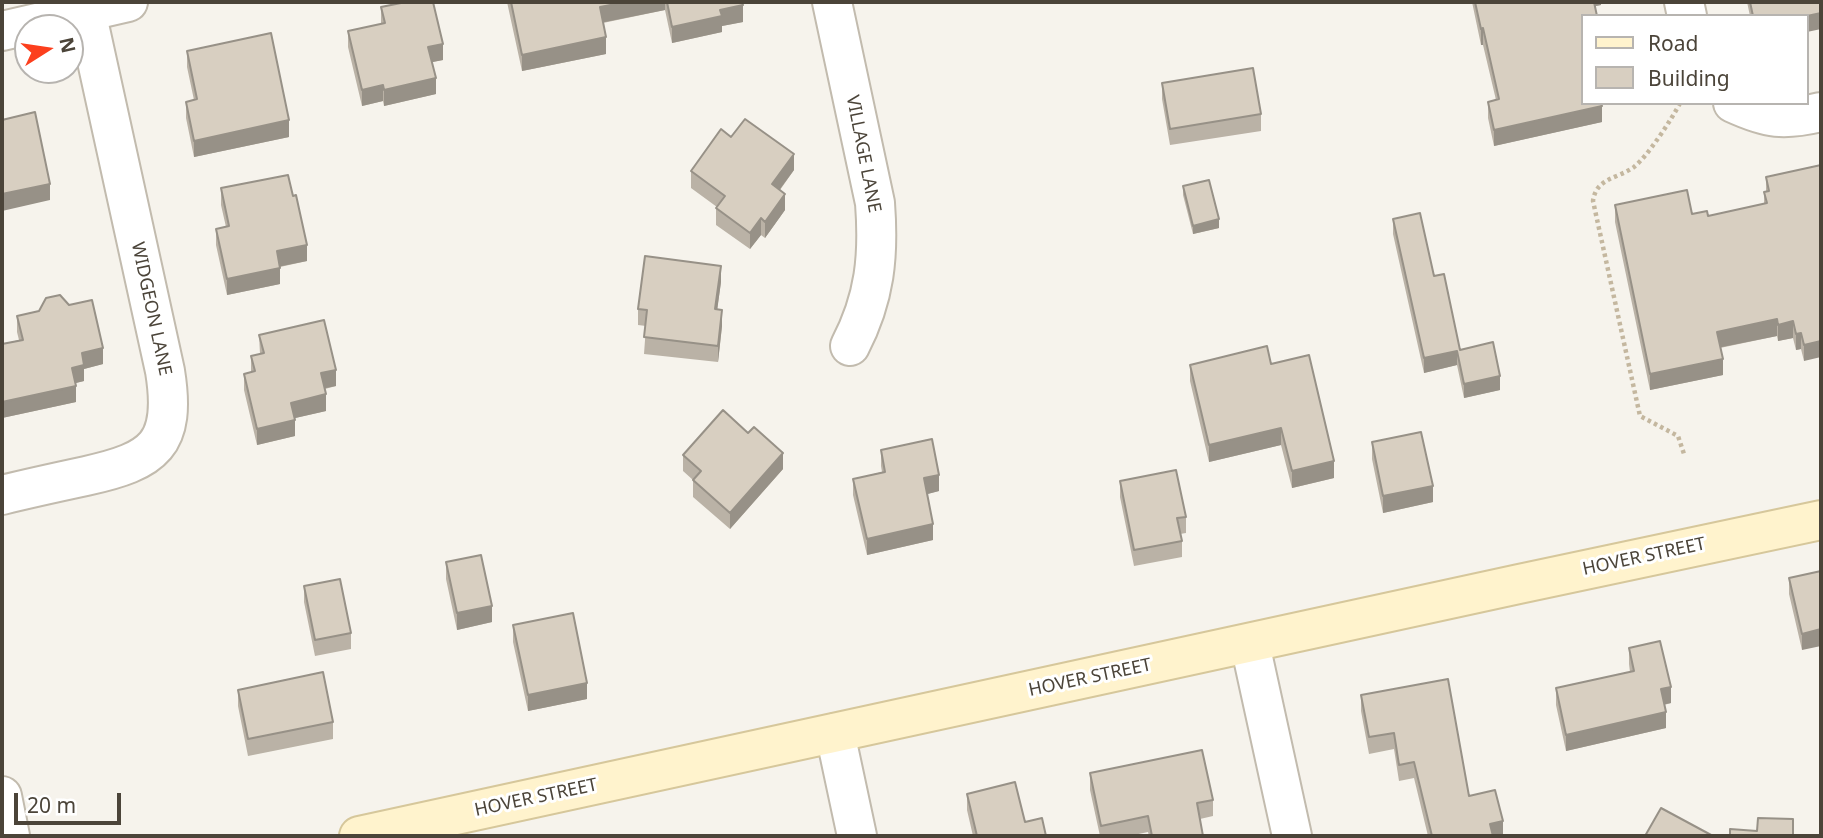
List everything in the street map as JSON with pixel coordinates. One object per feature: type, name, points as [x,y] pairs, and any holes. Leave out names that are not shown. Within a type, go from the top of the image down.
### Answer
[{"type":"main road","name":"HOVER STREET","points":[[359,836],[429,829],[835,733],[1519,583],[1821,520]]},
{"type":"street","points":[[2,31],[128,2]]},
{"type":"street","name":"VILLAGE LANE","points":[[832,2],[875,202],[877,231],[873,285],[861,326],[850,346]]},
{"type":"street","name":"WIDGEON LANE","points":[[2,495],[135,463],[155,447],[166,422],[168,400],[165,371],[86,11]]},
{"type":"street","points":[[1737,105],[1762,116],[1797,118],[1821,113]]},
{"type":"street","points":[[1250,644],[1292,836]]},
{"type":"street","points":[[835,733],[857,836]]},
{"type":"street","points":[[2,796],[10,836]]},
{"type":"path","points":[[1679,105],[1635,166],[1600,184],[1594,192],[1593,201],[1640,415],[1678,436],[1685,454]]},
{"type":"building","points":[[406,2],[433,2],[443,44],[428,47],[436,78],[384,90],[383,85],[362,90],[348,31],[385,23],[381,7]]},
{"type":"building","points":[[511,2],[626,2],[600,7],[606,37],[522,55]]},
{"type":"building","points":[[667,2],[742,2],[743,5],[720,10],[722,16],[672,27]]},
{"type":"building","points":[[1475,2],[1594,2],[1597,14],[1582,14],[1582,105],[1602,106],[1494,130],[1488,102],[1499,99],[1483,28],[1481,29]]},
{"type":"building","points":[[1750,2],[1821,2],[1821,13],[1809,16],[1753,14]]},
{"type":"building","points":[[271,33],[289,120],[194,141],[186,102],[197,99],[187,51]]},
{"type":"building","points":[[1253,68],[1261,114],[1170,129],[1162,83]]},
{"type":"building","points":[[35,112],[50,184],[2,194],[2,120]]},
{"type":"building","points":[[745,119],[794,154],[772,184],[785,194],[765,222],[761,218],[750,233],[716,208],[725,196],[691,171],[721,129],[731,137]]},
{"type":"building","points":[[1821,165],[1821,341],[1804,345],[1801,333],[1796,334],[1793,321],[1778,325],[1777,319],[1717,332],[1723,359],[1650,374],[1615,205],[1687,190],[1692,214],[1707,211],[1708,216],[1767,203],[1764,192],[1769,191],[1766,177]]},
{"type":"building","points":[[288,175],[293,196],[296,195],[307,245],[277,251],[280,268],[227,279],[216,229],[229,226],[221,188]]},
{"type":"building","points":[[1209,180],[1219,219],[1193,226],[1183,186]]},
{"type":"building","points":[[1420,213],[1434,276],[1444,274],[1460,350],[1493,342],[1500,376],[1464,384],[1457,351],[1424,358],[1393,219]]},
{"type":"building","points":[[645,256],[721,266],[715,309],[722,310],[718,346],[644,337],[647,310],[638,309]]},
{"type":"building","points":[[60,295],[69,305],[92,300],[103,348],[82,353],[84,365],[72,368],[76,386],[2,402],[2,344],[23,340],[17,316],[39,311],[46,298]]},
{"type":"building","points":[[324,320],[336,370],[321,373],[326,394],[291,403],[295,420],[257,429],[244,374],[255,371],[251,356],[264,353],[259,335]]},
{"type":"building","points":[[1267,346],[1271,364],[1309,355],[1334,461],[1292,471],[1281,428],[1209,445],[1190,365]]},
{"type":"building","points":[[723,410],[748,433],[754,427],[783,453],[730,513],[693,480],[701,471],[683,455]]},
{"type":"building","points":[[1421,432],[1433,486],[1383,496],[1372,442]]},
{"type":"building","points":[[932,439],[939,475],[924,478],[933,524],[867,539],[853,479],[885,472],[881,450]]},
{"type":"building","points":[[1176,470],[1186,517],[1177,518],[1182,541],[1134,550],[1120,481]]},
{"type":"building","points":[[481,555],[492,606],[457,613],[446,562]]},
{"type":"building","points":[[1821,571],[1821,629],[1802,634],[1789,578]]},
{"type":"building","points":[[340,579],[351,633],[315,640],[304,586]]},
{"type":"building","points":[[573,613],[587,683],[528,695],[513,625]]},
{"type":"building","points":[[1660,641],[1671,687],[1661,689],[1666,712],[1566,735],[1556,688],[1634,671],[1629,648]]},
{"type":"building","points":[[323,672],[333,722],[248,739],[238,690]]},
{"type":"building","points":[[1448,679],[1469,796],[1495,790],[1503,821],[1490,824],[1493,836],[1432,836],[1414,762],[1399,765],[1394,733],[1369,737],[1361,695]]},
{"type":"building","points":[[1202,750],[1213,800],[1197,803],[1203,836],[1152,836],[1148,816],[1101,826],[1090,773]]},
{"type":"building","points":[[1015,782],[1025,822],[1042,818],[1046,836],[977,836],[967,794]]},
{"type":"building","points":[[1661,808],[1713,836],[1645,836]]},
{"type":"building","points":[[1758,818],[1793,819],[1793,836],[1730,836],[1730,829],[1757,831]]}]
